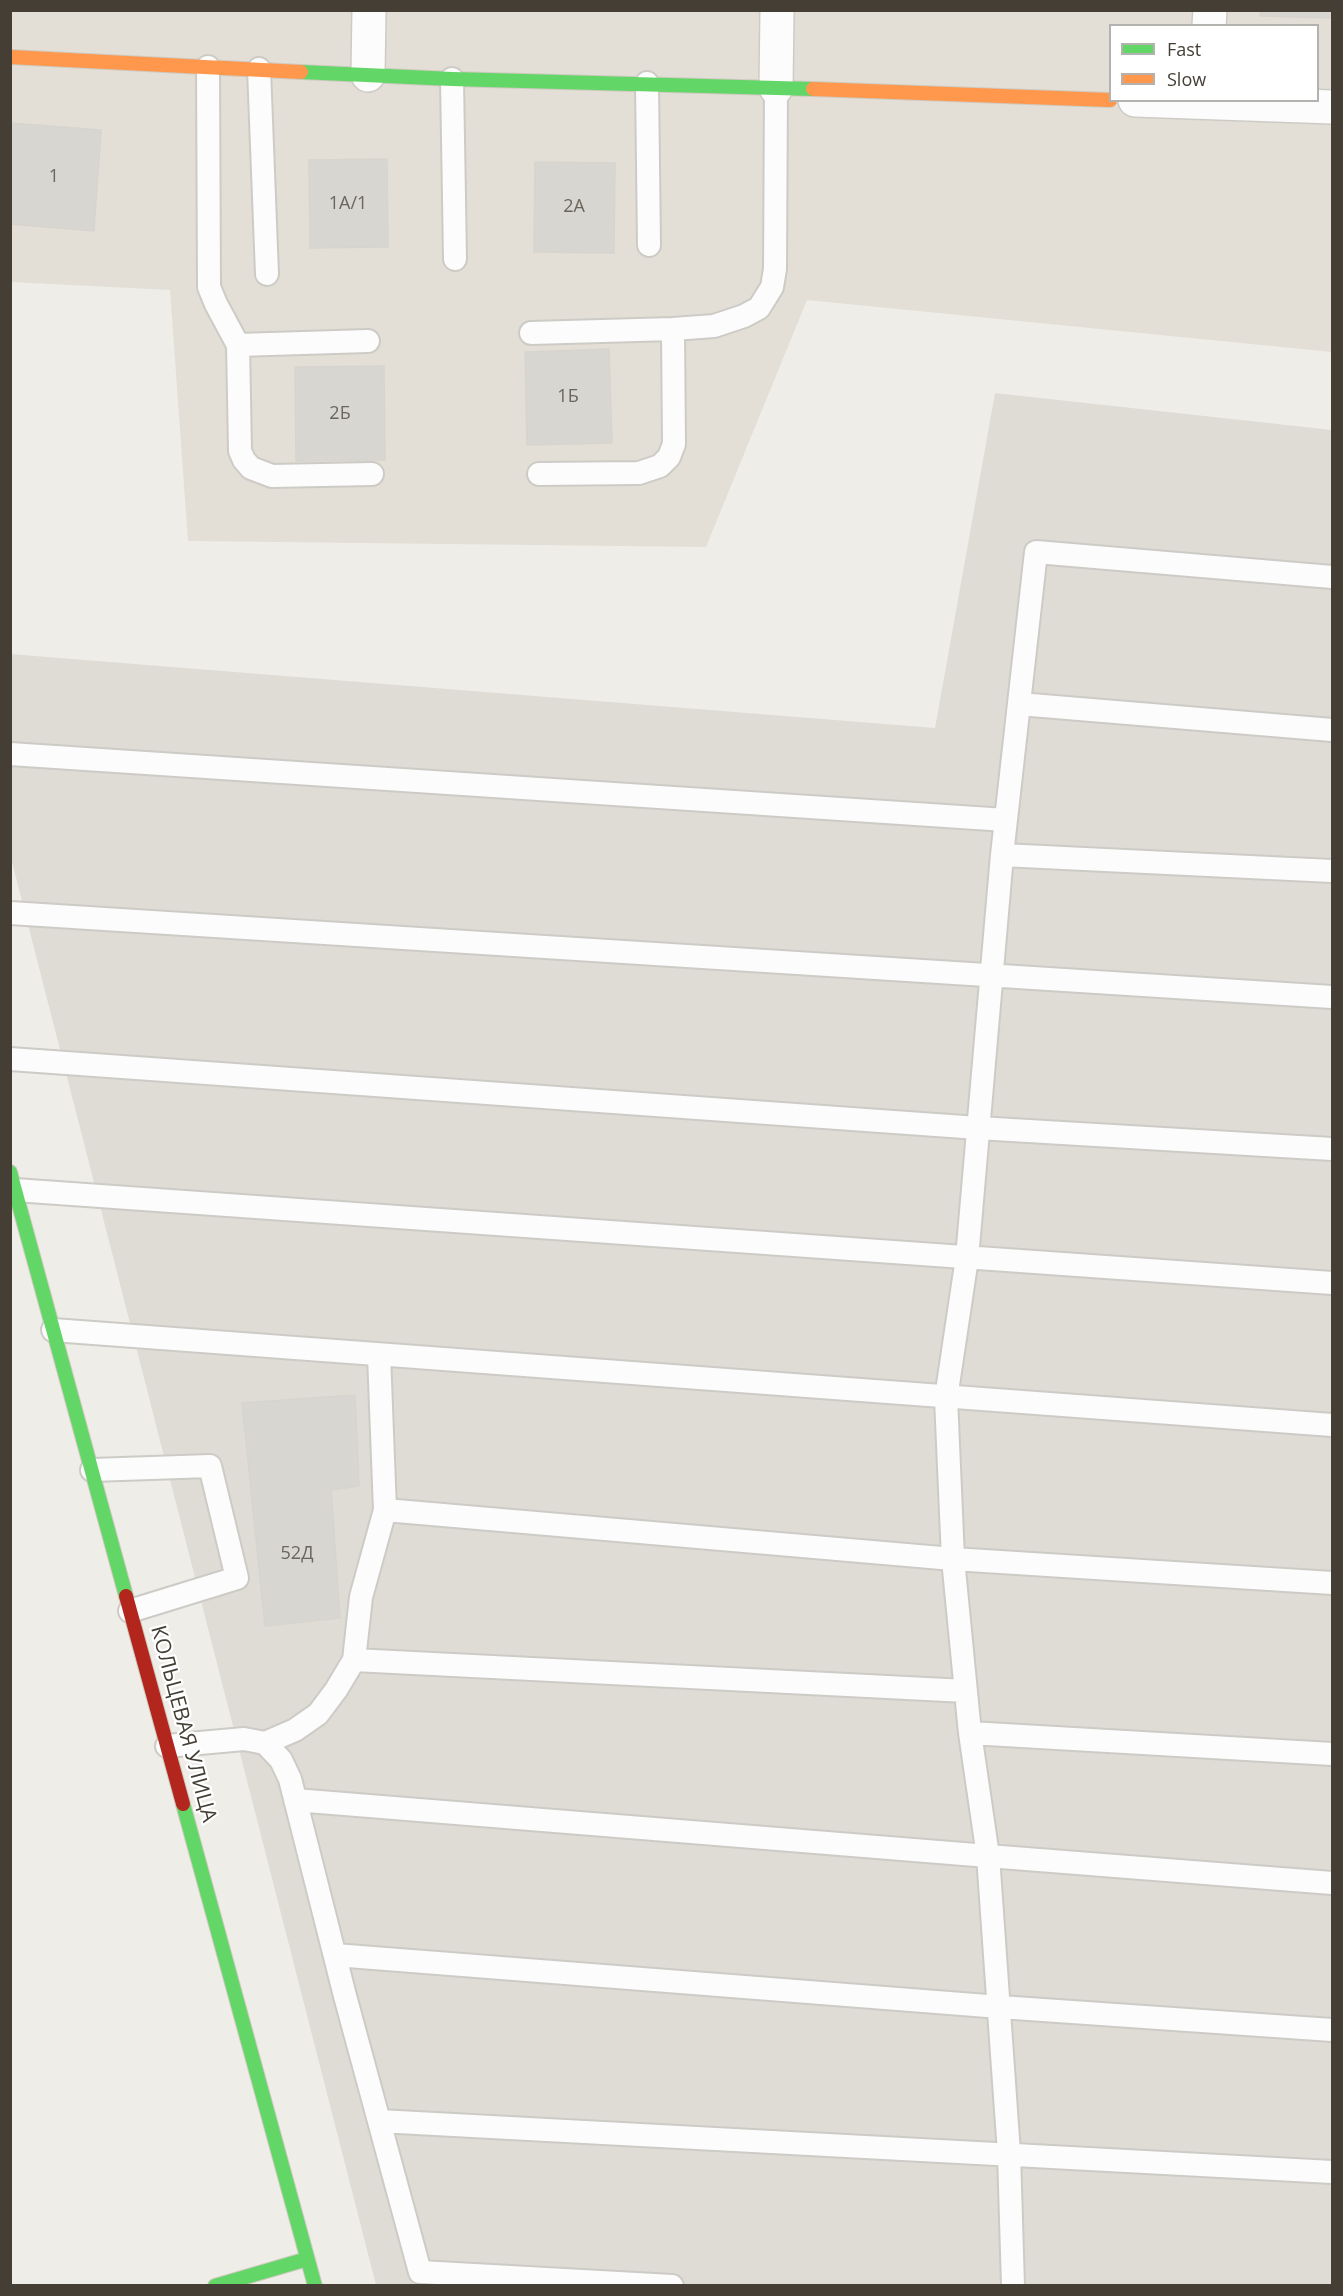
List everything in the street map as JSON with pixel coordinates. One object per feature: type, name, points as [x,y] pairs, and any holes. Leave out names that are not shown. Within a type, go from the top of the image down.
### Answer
[{"type":"street","points":[[368,75],[369,10]]},
{"type":"street","points":[[776,88],[777,10]]},
{"type":"street","points":[[10,57],[452,79],[647,83],[1109,100]]},
{"type":"street","points":[[1206,102],[1332,107]]},
{"type":"street","name":"КОЛЬЦЕВАЯ УЛИЦА","points":[[13,1181],[315,2286]]},
{"type":"street","points":[[215,2286],[307,2259]]},
{"type":"lane","points":[[208,67],[209,287],[238,345],[240,450],[244,460],[251,468],[272,476],[372,474]]},
{"type":"lane","points":[[259,69],[267,274]]},
{"type":"lane","points":[[452,79],[455,259]]},
{"type":"lane","points":[[647,83],[649,244]]},
{"type":"lane","points":[[531,333],[714,326],[744,316],[759,308],[772,287],[775,269],[776,88]]},
{"type":"lane","points":[[539,474],[639,473],[651,471],[669,457],[674,444],[673,329]]},
{"type":"lane","points":[[238,345],[368,341]]},
{"type":"lane","points":[[1013,2286],[1000,2007],[988,1856],[970,1733],[953,1559],[946,1398],[967,1257],[1005,820],[1036,552],[1332,577]]},
{"type":"lane","points":[[1019,704],[1332,730]]},
{"type":"lane","points":[[10,754],[1005,820]]},
{"type":"lane","points":[[1002,855],[1332,871]]},
{"type":"lane","points":[[10,913],[1332,997]]},
{"type":"lane","points":[[10,1059],[978,1128],[1332,1149]]},
{"type":"lane","points":[[13,1181],[967,1257],[1332,1283]]},
{"type":"lane","points":[[54,1330],[1332,1425]]},
{"type":"lane","points":[[167,1746],[244,1739],[266,1743],[296,1730],[318,1714],[354,1660],[361,1597],[385,1510],[379,1355]]},
{"type":"lane","points":[[92,1470],[210,1466],[237,1578],[130,1611]]},
{"type":"lane","points":[[385,1510],[953,1559],[1332,1583]]},
{"type":"lane","points":[[354,1660],[966,1691]]},
{"type":"lane","points":[[970,1733],[1332,1754]]},
{"type":"lane","points":[[266,1743],[281,1760],[290,1779],[420,2272],[672,2286]]},
{"type":"lane","points":[[296,1800],[1332,1883]]},
{"type":"lane","points":[[335,1954],[1000,2007],[1332,2030]]},
{"type":"lane","points":[[379,2121],[1332,2172]]},
{"type":"shaded area","points":[[10,11],[1332,11],[1332,352],[807,300],[706,547],[188,541],[170,290],[11,282]]},
{"type":"shaded area","points":[[995,393],[1332,430],[1332,2285],[376,2285],[11,858],[10,654],[935,728]]},
{"type":"building","points":[[1260,10],[1332,10],[1332,18],[1260,16]]},
{"type":"building","points":[[10,123],[101,130],[94,231],[10,224]]},
{"type":"building","points":[[387,159],[388,247],[310,248],[309,160]]},
{"type":"building","points":[[535,162],[615,163],[614,253],[534,252]]},
{"type":"building","points":[[609,349],[612,443],[527,445],[525,352]]},
{"type":"building","points":[[384,366],[385,460],[296,461],[295,367]]},
{"type":"building","points":[[355,1395],[359,1486],[331,1490],[340,1618],[265,1626],[242,1403]]},
{"type":"traffic: fast","points":[[301,72],[452,79],[813,89]]},
{"type":"traffic: fast","points":[[10,1172],[126,1596]]},
{"type":"traffic: fast","points":[[183,1804],[315,2286]]},
{"type":"traffic: fast","points":[[215,2286],[307,2259]]},
{"type":"traffic: slow","points":[[10,57],[301,72]]},
{"type":"traffic: slow","points":[[813,89],[1109,100]]},
{"type":"traffic: jam","points":[[126,1596],[183,1804]]}]
